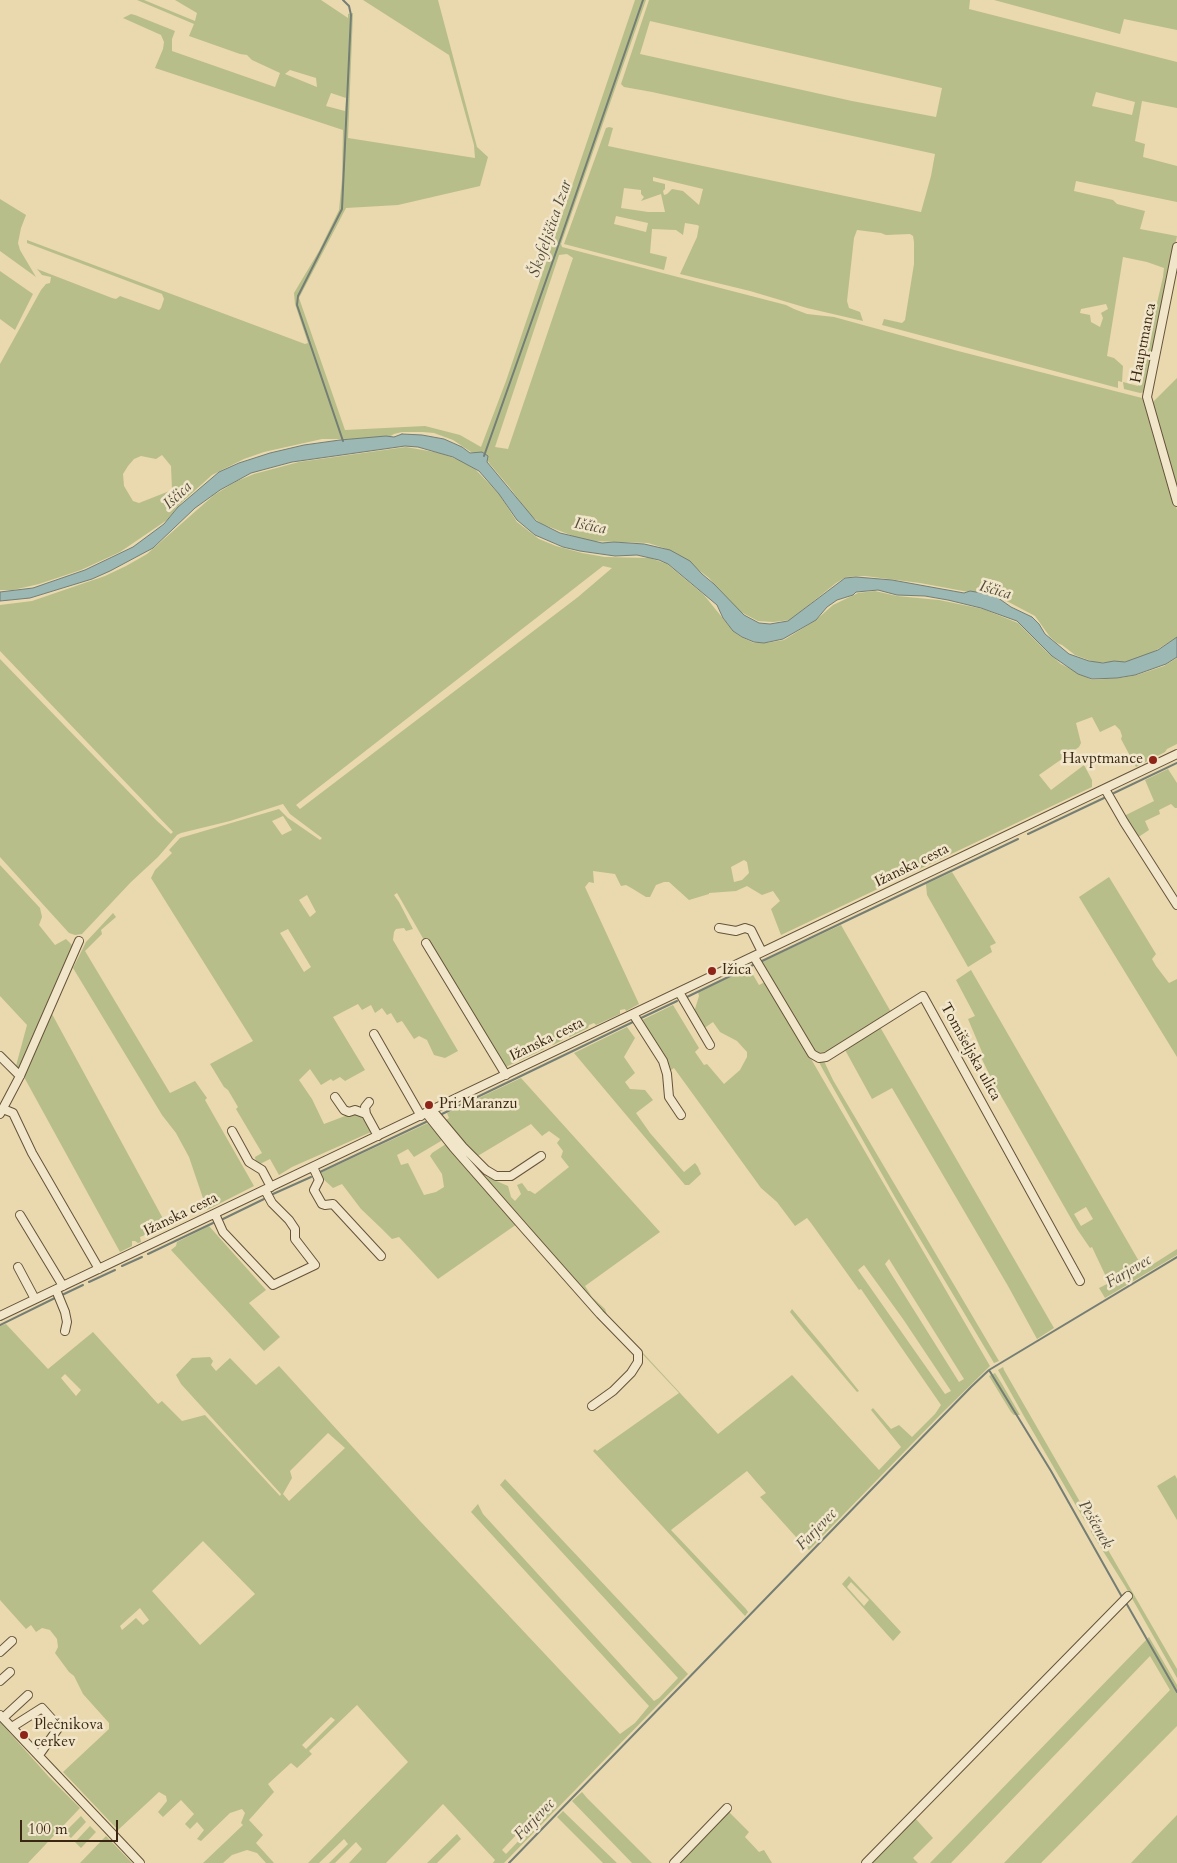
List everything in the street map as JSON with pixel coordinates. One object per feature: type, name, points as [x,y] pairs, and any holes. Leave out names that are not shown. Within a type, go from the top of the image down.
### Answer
[{"type":"street","name":"Hauptmanca","points":[[1177,247],[1147,396],[1177,502]]},
{"type":"street","name":"Ižanska cesta","points":[[1,1314],[35,1300],[1177,754]]},
{"type":"street","points":[[1105,788],[1124,822],[1177,905]]},
{"type":"street","points":[[719,928],[736,931],[745,928],[751,930],[762,952]]},
{"type":"street","points":[[79,941],[20,1076],[1,1111],[13,1113],[32,1153],[99,1269]]},
{"type":"street","points":[[426,943],[506,1075]]},
{"type":"street","name":"Tomišeljska ulica","points":[[754,956],[812,1054],[819,1058],[826,1057],[923,996],[1080,1281]]},
{"type":"street","points":[[679,992],[710,1045]]},
{"type":"street","points":[[633,1014],[663,1060],[667,1074],[669,1097],[682,1115]]},
{"type":"street","points":[[374,1034],[426,1113],[453,1147],[600,1314],[638,1353],[638,1362],[631,1372],[613,1391],[592,1406]]},
{"type":"street","points":[[0,1056],[20,1076]]},
{"type":"street","points":[[335,1097],[344,1110],[349,1112],[355,1110],[366,1114]]},
{"type":"street","points":[[368,1102],[365,1106],[366,1114],[378,1136]]},
{"type":"street","points":[[426,1113],[486,1170],[496,1176],[511,1176],[541,1156]]},
{"type":"street","points":[[215,1214],[223,1232],[273,1286],[315,1265],[295,1238],[295,1229],[290,1220],[272,1203],[262,1170],[249,1162],[232,1131]]},
{"type":"street","points":[[313,1167],[319,1180],[314,1190],[322,1204],[325,1206],[333,1204],[381,1256]]},
{"type":"street","points":[[20,1214],[60,1288],[67,1322],[65,1331]]},
{"type":"street","points":[[18,1267],[35,1300]]},
{"type":"street","points":[[866,1863],[1128,1596]]},
{"type":"street","points":[[0,1652],[12,1641]]},
{"type":"street","points":[[0,1681],[10,1672]]},
{"type":"street","points":[[28,1695],[1,1716],[140,1863]]},
{"type":"street","points":[[12,1727],[42,1708],[59,1727],[38,1755]]},
{"type":"street","points":[[674,1863],[727,1808]]},
{"type":"green space","points":[[137,0],[144,0],[195,21],[197,13],[175,0],[321,0],[348,18],[348,14],[353,13],[348,138],[475,158],[474,145],[449,55],[363,0],[438,0],[477,147],[488,157],[480,186],[398,205],[346,208],[299,298],[345,430],[425,426],[460,435],[481,447],[506,381],[635,0],[646,0],[561,244],[562,247],[786,305],[807,314],[834,317],[1146,399],[1177,510],[1177,637],[1150,654],[1131,661],[1115,663],[1094,662],[1075,655],[1057,643],[1050,637],[1035,616],[1001,598],[920,583],[865,576],[846,577],[790,620],[758,621],[737,610],[709,578],[687,561],[664,548],[648,543],[593,541],[573,536],[542,524],[531,516],[486,457],[482,454],[471,452],[453,440],[434,433],[423,432],[402,432],[389,437],[358,441],[353,439],[322,439],[264,452],[244,459],[212,475],[181,503],[167,520],[120,552],[81,570],[39,584],[13,590],[0,590],[0,364],[41,290],[46,284],[50,283],[51,277],[42,275],[37,269],[112,298],[116,299],[120,296],[159,310],[164,299],[162,294],[27,243],[27,240],[305,344],[308,343],[295,304],[294,293],[319,251],[339,210],[343,130],[155,68],[163,49],[164,42],[161,35],[123,18],[131,14],[135,15],[175,31],[172,39],[172,51],[275,87],[280,73],[252,60],[247,55],[189,36],[194,24]],"holes":[[[290,70],[316,78],[317,87],[285,74]],[[331,93],[346,98],[345,111],[326,106]],[[567,254],[573,258],[508,449],[495,447],[559,255]],[[162,455],[171,466],[172,490],[139,503],[133,501],[124,486],[123,474],[134,459],[141,456],[156,459]]]},
{"type":"green space","points":[[649,0],[970,0],[969,9],[1177,62],[1177,108],[1142,101],[1135,141],[1145,144],[1143,157],[1177,166],[1177,202],[1076,181],[1074,191],[1113,200],[1117,204],[1145,211],[1140,229],[1177,236],[1145,392],[1140,393],[1124,389],[1123,382],[1138,386],[1163,277],[1164,268],[1147,262],[1123,257],[1107,356],[1114,358],[1123,366],[1122,382],[1118,381],[1118,388],[882,325],[884,319],[902,323],[905,320],[914,264],[914,242],[913,236],[910,234],[886,235],[857,230],[854,238],[847,301],[849,308],[860,312],[863,321],[680,274],[697,237],[699,226],[697,225],[685,223],[683,235],[676,230],[652,229],[650,253],[667,257],[664,270],[564,244],[606,128],[609,127],[613,128],[608,146],[921,212],[935,154],[624,87],[621,84]],"holes":[[[650,21],[942,88],[936,117],[852,101],[640,54]],[[1096,92],[1135,102],[1132,115],[1092,106]],[[653,177],[703,189],[699,205],[683,191],[672,189],[664,195],[665,184],[653,181]],[[624,188],[641,190],[641,194],[644,197],[641,201],[661,194],[665,212],[648,212],[621,208]],[[616,216],[648,223],[646,232],[614,224]],[[1106,304],[1108,309],[1101,313],[1103,318],[1100,327],[1091,322],[1090,315],[1080,313],[1081,309]]]},
{"type":"green space","points":[[994,0],[1177,0],[1177,30],[1124,19],[1120,34]]},
{"type":"green space","points":[[0,199],[26,215],[18,243],[20,250],[36,277],[0,251]]},
{"type":"green space","points":[[0,271],[33,294],[15,330],[0,319]]},
{"type":"green space","points":[[1177,378],[1177,492],[1152,403]]},
{"type":"green space","points":[[406,447],[440,453],[462,461],[475,469],[499,494],[517,522],[539,539],[582,553],[605,557],[650,558],[667,564],[704,595],[733,631],[754,643],[784,640],[816,620],[833,605],[858,593],[875,591],[897,596],[939,600],[983,609],[1018,623],[1061,664],[1092,680],[1137,675],[1164,666],[1177,658],[1177,744],[1136,767],[1121,739],[1120,730],[1115,725],[1100,732],[1092,717],[1076,723],[1081,743],[1079,747],[1039,775],[1051,790],[1084,765],[1092,780],[1092,787],[781,935],[771,909],[780,901],[773,891],[762,895],[747,886],[736,891],[709,893],[689,900],[669,882],[664,882],[656,885],[650,897],[646,897],[626,885],[621,886],[615,874],[593,871],[594,883],[589,882],[585,887],[639,1004],[626,1011],[625,1009],[620,1010],[620,1014],[596,1025],[594,1023],[589,1025],[588,1028],[570,1037],[567,1035],[563,1036],[563,1040],[553,1045],[552,1043],[545,1045],[544,1049],[519,1061],[518,1059],[506,1067],[428,938],[424,940],[397,893],[394,895],[413,929],[406,931],[404,928],[396,929],[393,940],[458,1051],[445,1058],[434,1055],[427,1040],[419,1036],[414,1039],[402,1021],[397,1023],[391,1013],[387,1015],[382,1008],[375,1013],[371,1005],[362,1010],[358,1004],[333,1017],[365,1070],[345,1081],[340,1077],[333,1081],[331,1079],[321,1085],[310,1069],[299,1080],[312,1099],[324,1124],[353,1113],[365,1117],[371,1132],[292,1167],[279,1175],[270,1159],[256,1164],[255,1157],[262,1153],[236,1109],[238,1107],[210,1064],[253,1041],[151,878],[155,870],[172,853],[169,850],[180,838],[279,809],[288,818],[320,840],[322,838],[290,814],[283,804],[230,821],[181,833],[82,934],[75,935],[69,933],[0,857],[0,659],[156,820],[171,834],[173,832],[0,651],[0,605],[32,601],[105,576],[126,566],[147,554],[214,495],[237,481],[254,474],[299,462]],"holes":[[[603,566],[612,568],[578,597],[300,809],[296,805]],[[283,816],[292,830],[282,835],[272,821]],[[744,860],[747,862],[749,873],[742,880],[734,882],[731,867]],[[307,895],[316,912],[310,917],[299,900]],[[288,929],[311,967],[304,972],[280,933]]]},
{"type":"green space","points":[[1168,769],[1177,783],[1177,808],[1171,804],[1159,810],[1160,814],[1145,821],[1149,830],[1137,838],[1124,816],[1154,801],[1145,780]]},
{"type":"green space","points":[[0,865],[40,908],[42,917],[39,925],[55,945],[66,939],[74,947],[18,1070],[16,1066],[27,1025],[0,996]]},
{"type":"green space","points":[[952,872],[996,943],[990,946],[992,952],[968,967],[927,895],[926,884]]},
{"type":"green space","points":[[1109,877],[1156,954],[1152,959],[1156,966],[1169,983],[1177,979],[1177,1057],[1079,897]]},
{"type":"green space","points":[[113,913],[116,917],[101,930],[102,934],[85,951],[170,1093],[195,1081],[207,1098],[205,1100],[254,1186],[207,1210],[189,1157],[176,1133],[162,1115],[73,968],[86,942]]},
{"type":"green space","points":[[841,925],[891,1012],[829,1051],[817,1053],[814,1051],[761,962]]},
{"type":"green space","points":[[749,968],[759,985],[765,982],[990,1366],[809,1550],[760,1497],[766,1493],[747,1471],[671,1530],[746,1609],[748,1612],[745,1616],[593,1451],[595,1449],[597,1451],[679,1393],[618,1328],[718,1434],[792,1375],[879,1470],[901,1447],[871,1410],[873,1408],[891,1429],[899,1425],[912,1437],[935,1414],[941,1405],[861,1289],[859,1290],[807,1218],[795,1226],[777,1202],[761,1188],[674,1068],[668,1072],[640,1021],[673,1005],[699,1048],[695,1052],[704,1065],[707,1064],[724,1084],[740,1070],[747,1057],[747,1052],[737,1041],[720,1032],[713,1022],[703,1029],[692,1011],[695,1009],[699,996],[698,992]],"holes":[[[889,1259],[964,1379],[959,1382],[885,1264]],[[864,1265],[903,1319],[951,1391],[945,1394],[858,1270]]]},
{"type":"green space","points":[[971,970],[1144,1270],[1177,1249],[1177,1255],[1105,1298],[1099,1288],[1109,1283],[1092,1247],[1090,1248],[1077,1229],[992,1080],[979,1053],[982,1052],[968,1019],[975,1016],[956,980]],"holes":[[[1086,1207],[1093,1219],[1081,1226],[1074,1214]]]},
{"type":"green space","points":[[52,1014],[167,1226],[140,1237],[141,1242],[132,1241],[132,1246],[120,1252],[24,1077]]},
{"type":"green space","points":[[627,1027],[635,1038],[624,1057],[635,1073],[625,1082],[630,1089],[645,1090],[653,1100],[636,1113],[650,1133],[684,1172],[695,1163],[698,1167],[701,1174],[689,1185],[685,1185],[574,1053]]},
{"type":"green space","points":[[880,1027],[1054,1328],[1037,1339],[892,1088],[872,1099],[844,1048]]},
{"type":"green space","points":[[823,1059],[833,1080],[999,1361],[994,1363],[896,1199],[822,1068],[819,1062]]},
{"type":"green space","points":[[521,1078],[660,1232],[585,1286],[592,1297],[605,1309],[608,1318],[466,1159],[468,1156],[487,1177],[508,1186],[511,1197],[515,1201],[521,1194],[517,1185],[522,1183],[528,1191],[535,1194],[569,1167],[561,1157],[563,1151],[557,1143],[560,1139],[549,1131],[542,1136],[531,1124],[476,1157],[444,1121],[449,1118],[447,1113]]},
{"type":"green space","points":[[428,1123],[442,1139],[441,1141],[414,1157],[408,1149],[397,1155],[401,1165],[408,1163],[424,1195],[436,1192],[444,1187],[442,1174],[430,1156],[446,1144],[517,1224],[438,1279],[399,1237],[392,1239],[361,1209],[342,1184],[333,1188],[320,1176],[320,1173]]},
{"type":"green space","points":[[209,1226],[266,1290],[249,1303],[280,1337],[264,1351],[171,1250],[176,1246],[177,1242]]},
{"type":"green space","points":[[792,1309],[859,1391],[857,1392],[805,1331],[790,1312]]},
{"type":"green space","points":[[6,1324],[48,1369],[93,1332],[158,1404],[162,1401],[182,1421],[205,1415],[280,1496],[281,1494],[181,1384],[176,1375],[192,1358],[210,1357],[213,1361],[211,1365],[216,1371],[230,1358],[256,1385],[279,1366],[420,1521],[620,1734],[635,1723],[649,1706],[471,1512],[478,1504],[483,1514],[654,1701],[678,1678],[500,1485],[505,1479],[688,1674],[504,1863],[493,1863],[495,1860],[443,1804],[386,1863],[349,1863],[362,1849],[356,1842],[335,1863],[329,1863],[348,1844],[344,1839],[319,1863],[308,1863],[408,1762],[357,1705],[309,1751],[312,1754],[297,1768],[291,1763],[268,1784],[274,1792],[249,1820],[263,1835],[256,1843],[274,1863],[266,1863],[257,1853],[247,1850],[232,1855],[223,1863],[203,1863],[243,1825],[241,1823],[245,1813],[242,1809],[230,1813],[201,1841],[197,1839],[204,1830],[197,1822],[190,1829],[185,1824],[194,1814],[181,1800],[163,1817],[158,1812],[167,1801],[166,1796],[159,1792],[118,1830],[63,1772],[109,1729],[109,1723],[83,1694],[74,1676],[55,1653],[58,1647],[57,1639],[50,1630],[42,1628],[36,1632],[31,1625],[26,1629],[0,1600],[0,1326]],"holes":[[[65,1374],[81,1390],[76,1396],[61,1378]],[[328,1433],[345,1448],[289,1501],[283,1494],[292,1478],[290,1471]],[[203,1541],[255,1594],[200,1645],[152,1591]],[[140,1608],[149,1620],[143,1625],[136,1618],[122,1630],[120,1626]],[[331,1717],[335,1720],[306,1749],[302,1745]],[[550,1799],[554,1804],[506,1854],[502,1850]]]},
{"type":"green space","points":[[1003,1367],[1091,1521],[1085,1521],[1025,1418],[998,1370]]},
{"type":"green space","points":[[995,1373],[1020,1415],[1014,1415],[1011,1412],[989,1376]]},
{"type":"green space","points":[[1175,1475],[1177,1479],[1177,1520],[1157,1486]]},
{"type":"green space","points":[[1093,1524],[1177,1669],[1177,1678],[1125,1586],[1091,1532],[1090,1528]]},
{"type":"green space","points":[[849,1576],[901,1632],[893,1641],[842,1584]],"holes":[[[851,1582],[869,1600],[864,1606],[847,1587]]]},
{"type":"green space","points":[[1149,1637],[1177,1685],[1177,1726],[1041,1863],[1004,1863],[1170,1690],[1150,1656],[951,1863],[930,1863]]},
{"type":"green space","points":[[0,1722],[49,1777],[80,1808],[28,1863],[0,1863]]},
{"type":"green space","points":[[582,1792],[652,1863],[632,1863],[572,1801]]},
{"type":"green space","points":[[563,1811],[617,1863],[603,1863],[557,1817]]},
{"type":"green space","points":[[728,1811],[749,1832],[745,1837],[759,1852],[764,1850],[772,1863],[678,1863]]},
{"type":"green space","points":[[1177,1815],[1177,1863],[1131,1863],[1148,1845]]},
{"type":"green space","points":[[81,1816],[86,1822],[71,1838],[65,1832]]},
{"type":"green space","points":[[915,1818],[933,1838],[913,1858],[918,1863],[871,1863]]},
{"type":"green space","points":[[90,1826],[96,1832],[81,1848],[75,1842]]},
{"type":"green space","points":[[457,1834],[461,1839],[437,1863],[427,1863]]},
{"type":"green space","points":[[106,1836],[132,1863],[80,1863]]},
{"type":"water","name":"Iščica","points":[[402,434],[444,439],[470,453],[482,452],[488,456],[487,462],[536,521],[560,533],[602,543],[644,544],[670,550],[690,561],[744,615],[759,623],[770,624],[788,621],[845,578],[856,577],[892,580],[964,593],[970,591],[994,595],[1011,607],[1032,617],[1045,634],[1069,654],[1089,661],[1103,663],[1125,662],[1158,650],[1177,637],[1177,657],[1166,664],[1135,675],[1092,679],[1078,674],[1052,656],[1017,621],[981,608],[948,600],[925,596],[897,595],[878,590],[856,592],[853,595],[837,600],[827,607],[816,620],[783,639],[764,643],[754,642],[733,631],[723,618],[717,605],[668,564],[637,555],[615,556],[580,551],[563,547],[535,535],[517,520],[499,494],[479,471],[453,457],[418,447],[405,446],[292,462],[251,473],[220,490],[195,508],[153,548],[110,571],[92,579],[30,598],[0,601],[0,592],[33,588],[85,570],[133,547],[164,524],[178,507],[219,472],[239,463],[304,445],[340,440],[394,437]]},
{"type":"waterway","points":[[343,0],[349,6],[351,15],[342,209],[298,296],[297,305],[343,441]]},
{"type":"waterway","name":"Škofeljščica Izar","points":[[484,456],[643,0]]},
{"type":"waterway","points":[[1114,793],[1177,763]]},
{"type":"waterway","points":[[1028,834],[1104,798]]},
{"type":"waterway","points":[[762,961],[1018,839]]},
{"type":"waterway","points":[[687,997],[753,965]]},
{"type":"waterway","points":[[639,1019],[677,1001]]},
{"type":"waterway","points":[[442,1114],[635,1021]]},
{"type":"waterway","points":[[320,1172],[426,1122]]},
{"type":"waterway","points":[[273,1194],[311,1177]]},
{"type":"waterway","points":[[223,1219],[264,1199]]},
{"type":"waterway","points":[[148,1254],[213,1223]]},
{"type":"waterway","points":[[122,1266],[142,1257]]},
{"type":"waterway","name":"Farjevec","points":[[509,1863],[989,1370],[1177,1257]]},
{"type":"waterway","points":[[89,1282],[115,1270]]},
{"type":"waterway","points":[[62,1295],[83,1285]]},
{"type":"waterway","points":[[0,1325],[57,1297]]},
{"type":"waterway","name":"Peščenek","points":[[989,1370],[1051,1471],[1122,1597]]},
{"type":"waterway","name":"Peščenek","points":[[1125,1601],[1177,1692]]},
{"type":"place","name":"Havptmance","points":[[1153,760]]},
{"type":"place","name":"Ižica","points":[[712,971]]},
{"type":"place","name":"Pri Maranzu","points":[[429,1105]]},
{"type":"place","name":"Plečnikova cerkev","points":[[24,1735]]}]
